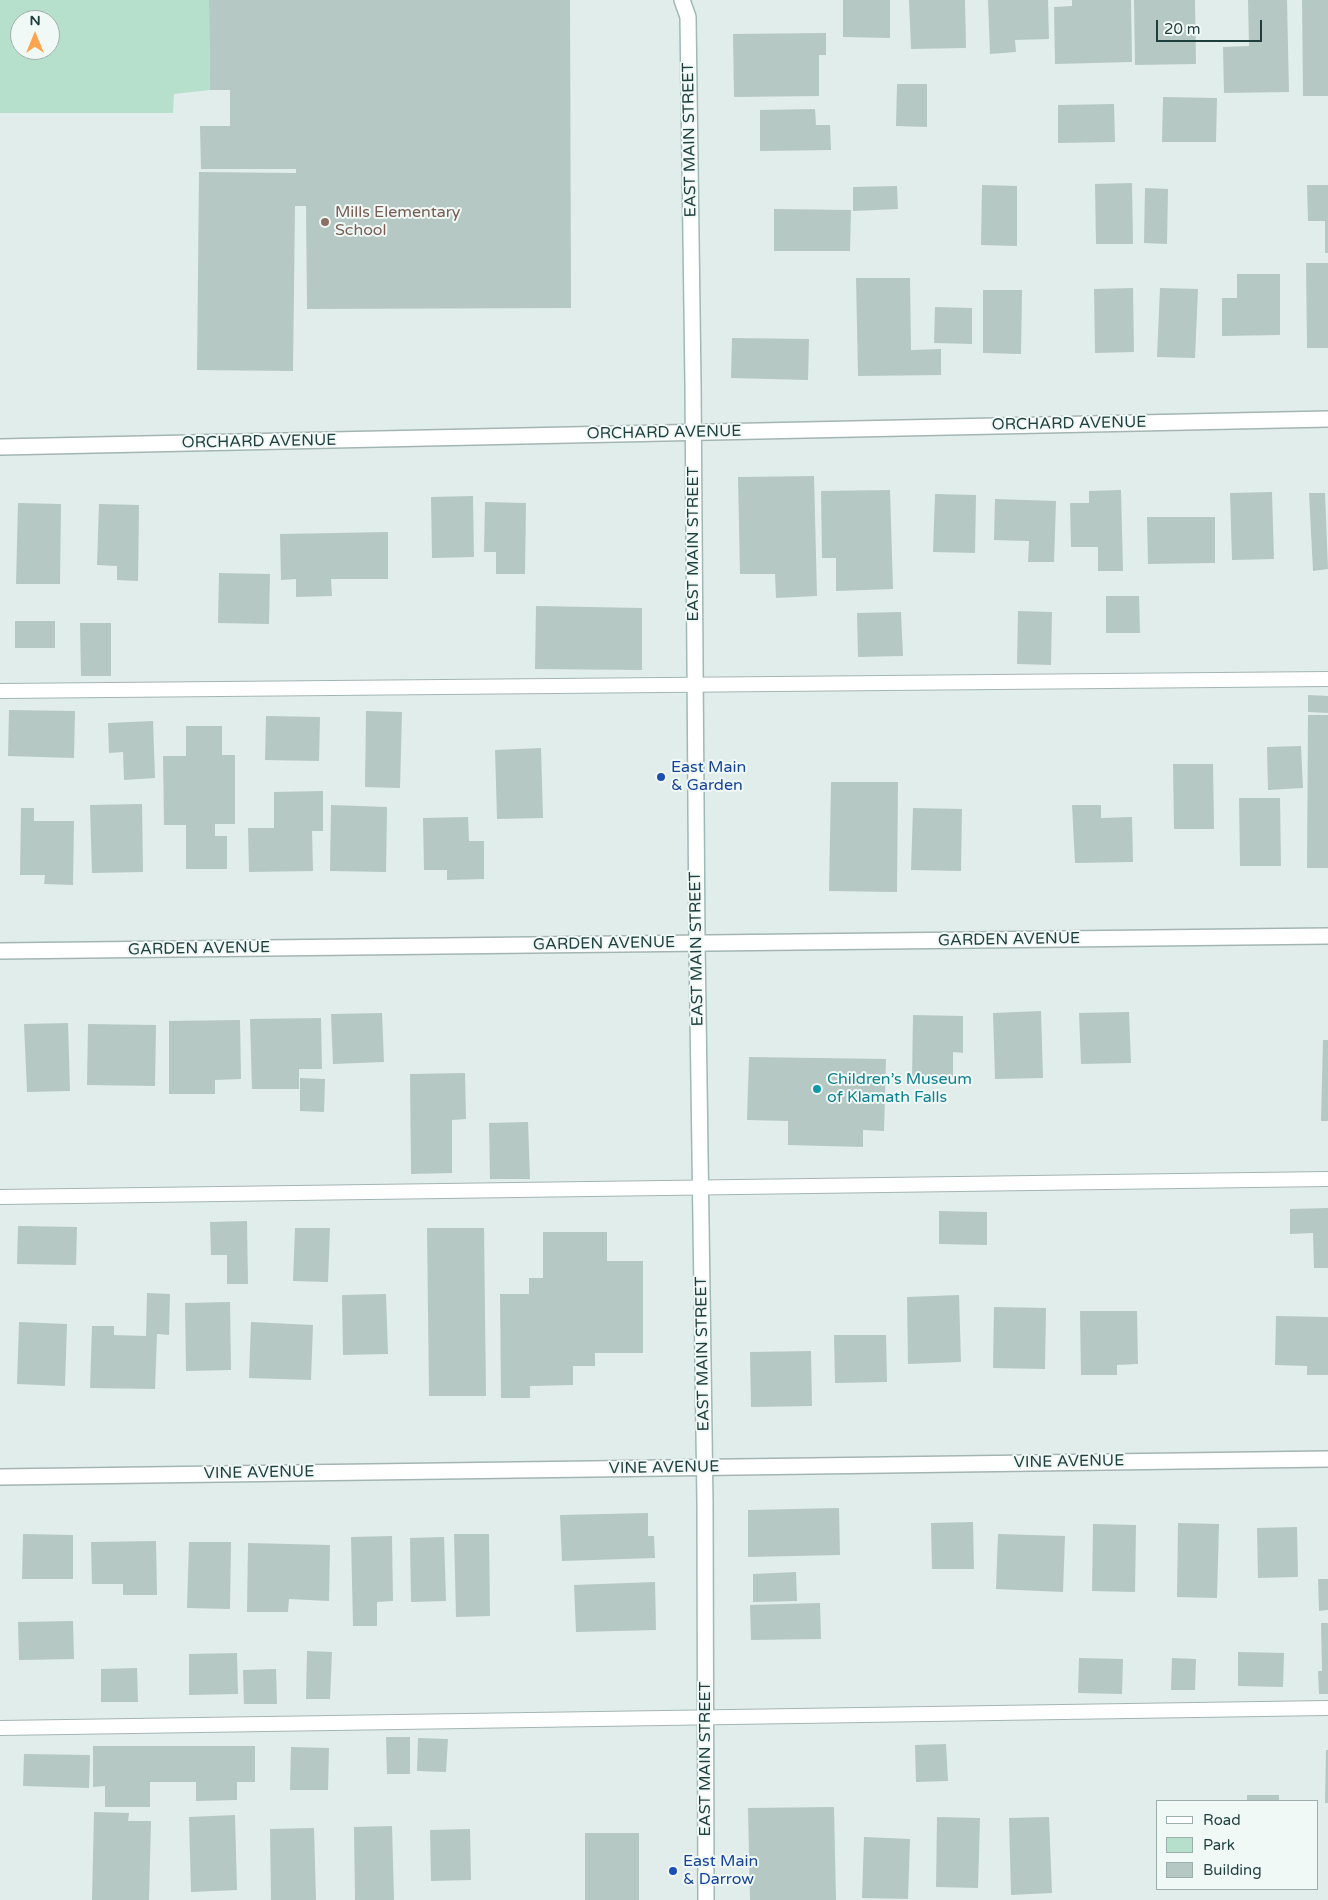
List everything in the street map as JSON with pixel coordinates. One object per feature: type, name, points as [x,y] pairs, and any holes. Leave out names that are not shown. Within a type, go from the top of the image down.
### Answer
[{"type":"street","name":"EAST MAIN STREET","points":[[682,0],[688,17],[704,1467],[706,1900]]},
{"type":"street","name":"ORCHARD AVENUE","points":[[0,447],[1328,419]]},
{"type":"street","name":"GARDEN AVENUE","points":[[0,952],[1328,936]]},
{"type":"street","name":"VINE AVENUE","points":[[0,1477],[1328,1459]]},
{"type":"lane","points":[[0,692],[1328,679]]},
{"type":"lane","points":[[0,1197],[1328,1179]]},
{"type":"lane","points":[[0,1728],[1328,1708]]},
{"type":"green space","points":[[0,0],[209,0],[210,90],[174,94],[173,113],[0,113]]},
{"type":"building","points":[[209,0],[570,0],[571,308],[307,309],[306,206],[295,206],[293,371],[197,370],[199,172],[296,173],[296,169],[201,169],[200,126],[230,126],[230,90],[210,90]]},
{"type":"building","points":[[843,0],[890,0],[890,38],[843,37]]},
{"type":"building","points":[[909,0],[965,0],[966,48],[911,49]]},
{"type":"building","points":[[988,0],[1048,0],[1049,39],[1015,40],[1016,52],[990,54]]},
{"type":"building","points":[[1072,0],[1131,0],[1132,62],[1055,64],[1054,7],[1072,6]]},
{"type":"building","points":[[1134,0],[1195,0],[1196,64],[1135,65]]},
{"type":"building","points":[[1248,0],[1287,0],[1289,92],[1224,93],[1223,47],[1249,46]]},
{"type":"building","points":[[1302,0],[1328,0],[1328,96],[1303,96]]},
{"type":"building","points":[[826,33],[826,55],[819,55],[819,96],[734,97],[733,34]]},
{"type":"building","points":[[897,84],[927,84],[927,127],[896,126]]},
{"type":"building","points":[[1163,97],[1217,98],[1216,142],[1162,142]]},
{"type":"building","points":[[1114,104],[1115,142],[1058,143],[1058,105]]},
{"type":"building","points":[[815,109],[816,125],[830,125],[831,150],[760,151],[760,110]]},
{"type":"building","points":[[1132,183],[1133,244],[1096,244],[1095,184]]},
{"type":"building","points":[[982,185],[1017,186],[1017,246],[981,245]]},
{"type":"building","points":[[1307,185],[1328,185],[1328,253],[1325,253],[1325,221],[1308,221]]},
{"type":"building","points":[[897,186],[898,209],[853,211],[853,187]]},
{"type":"building","points":[[1145,188],[1168,189],[1167,244],[1144,243]]},
{"type":"building","points":[[774,209],[851,210],[850,251],[774,251]]},
{"type":"building","points":[[1306,263],[1328,263],[1328,348],[1307,348]]},
{"type":"building","points":[[1237,274],[1280,274],[1280,335],[1222,336],[1222,298],[1237,298]]},
{"type":"building","points":[[856,278],[910,278],[911,350],[941,349],[941,375],[858,376]]},
{"type":"building","points":[[1133,288],[1134,352],[1095,353],[1094,289]]},
{"type":"building","points":[[1160,288],[1198,289],[1195,358],[1157,357]]},
{"type":"building","points":[[983,290],[1022,290],[1021,354],[983,353]]},
{"type":"building","points":[[935,307],[972,308],[972,344],[934,343]]},
{"type":"building","points":[[732,338],[809,339],[808,380],[731,378]]},
{"type":"building","points":[[814,476],[817,596],[776,598],[775,574],[740,574],[738,477]]},
{"type":"building","points":[[890,490],[893,589],[836,591],[836,558],[822,558],[821,491]]},
{"type":"building","points":[[1121,490],[1123,571],[1098,571],[1098,547],[1071,547],[1070,503],[1089,503],[1089,491]]},
{"type":"building","points":[[1272,492],[1274,559],[1232,560],[1230,493]]},
{"type":"building","points":[[1309,493],[1325,493],[1328,569],[1313,571]]},
{"type":"building","points":[[935,494],[976,495],[975,553],[933,552]]},
{"type":"building","points":[[473,496],[474,557],[432,558],[431,497]]},
{"type":"building","points":[[995,499],[1056,501],[1054,562],[1028,562],[1029,541],[994,540]]},
{"type":"building","points":[[485,502],[526,503],[525,574],[496,574],[496,552],[484,552]]},
{"type":"building","points":[[18,503],[61,504],[60,584],[16,584]]},
{"type":"building","points":[[99,504],[139,505],[138,581],[117,580],[117,566],[97,565]]},
{"type":"building","points":[[1147,517],[1215,517],[1215,563],[1148,564]]},
{"type":"building","points":[[388,532],[388,579],[331,579],[332,596],[296,597],[296,579],[281,580],[280,534]]},
{"type":"building","points":[[219,573],[270,574],[269,624],[218,623]]},
{"type":"building","points":[[1106,596],[1139,596],[1140,633],[1106,633]]},
{"type":"building","points":[[536,606],[642,608],[642,670],[535,669]]},
{"type":"building","points":[[1018,611],[1052,612],[1051,665],[1017,664]]},
{"type":"building","points":[[901,612],[903,656],[858,657],[857,613]]},
{"type":"building","points":[[15,621],[55,621],[55,648],[15,648]]},
{"type":"building","points":[[80,623],[111,623],[111,676],[81,676]]},
{"type":"building","points":[[1308,695],[1328,696],[1328,713],[1308,712]]},
{"type":"building","points":[[9,710],[75,711],[74,758],[8,756]]},
{"type":"building","points":[[366,711],[402,712],[400,788],[365,787]]},
{"type":"building","points":[[1308,715],[1328,715],[1328,868],[1307,868]]},
{"type":"building","points":[[266,716],[320,717],[319,761],[265,760]]},
{"type":"building","points":[[153,721],[155,778],[124,780],[123,752],[109,753],[108,723]]},
{"type":"building","points":[[186,726],[222,726],[222,755],[235,755],[235,824],[215,824],[215,836],[227,836],[227,869],[186,869],[186,825],[164,825],[163,756],[186,756]]},
{"type":"building","points":[[1301,746],[1303,788],[1268,790],[1267,747]]},
{"type":"building","points":[[541,748],[543,818],[497,819],[495,750]]},
{"type":"building","points":[[1173,764],[1213,764],[1214,829],[1174,829]]},
{"type":"building","points":[[831,782],[898,782],[897,892],[829,891]]},
{"type":"building","points":[[323,791],[323,831],[312,831],[313,871],[249,872],[248,828],[274,828],[274,792]]},
{"type":"building","points":[[1239,798],[1280,798],[1281,866],[1240,866]]},
{"type":"building","points":[[142,804],[143,872],[92,873],[90,805]]},
{"type":"building","points":[[331,805],[387,807],[386,872],[330,871]]},
{"type":"building","points":[[1072,805],[1101,805],[1101,818],[1132,817],[1133,862],[1075,863]]},
{"type":"building","points":[[21,808],[34,808],[34,821],[74,821],[73,885],[44,884],[45,875],[20,875]]},
{"type":"building","points":[[913,808],[962,809],[961,871],[911,870]]},
{"type":"building","points":[[468,817],[469,841],[484,841],[484,879],[447,880],[447,870],[424,870],[423,818]]},
{"type":"building","points":[[1041,1011],[1043,1078],[995,1079],[993,1013]]},
{"type":"building","points":[[1129,1012],[1131,1063],[1081,1064],[1079,1013]]},
{"type":"building","points":[[382,1013],[384,1062],[333,1064],[331,1014]]},
{"type":"building","points":[[913,1015],[963,1016],[963,1053],[953,1052],[953,1078],[912,1078]]},
{"type":"building","points":[[321,1018],[322,1069],[299,1069],[299,1089],[252,1089],[250,1019]]},
{"type":"building","points":[[240,1020],[241,1079],[215,1080],[215,1094],[169,1094],[169,1021]]},
{"type":"building","points":[[68,1023],[70,1091],[27,1092],[24,1024]]},
{"type":"building","points":[[88,1024],[156,1025],[155,1086],[87,1085]]},
{"type":"building","points":[[1323,1040],[1328,1040],[1328,1121],[1321,1121]]},
{"type":"building","name":"Children’s Museum of Klamath Falls","points":[[749,1057],[886,1059],[884,1131],[863,1130],[863,1147],[788,1145],[788,1121],[747,1120]]},
{"type":"building","points":[[465,1073],[466,1119],[452,1120],[452,1173],[411,1174],[410,1074]]},
{"type":"building","points":[[300,1078],[325,1079],[324,1112],[300,1111]]},
{"type":"building","points":[[528,1122],[530,1179],[490,1179],[489,1123]]},
{"type":"building","points":[[1328,1208],[1328,1268],[1314,1268],[1313,1233],[1290,1234],[1290,1209]]},
{"type":"building","points":[[939,1211],[987,1212],[987,1245],[939,1244]]},
{"type":"building","points":[[247,1221],[248,1284],[227,1284],[227,1255],[211,1255],[210,1222]]},
{"type":"building","points":[[18,1226],[77,1227],[76,1265],[17,1264]]},
{"type":"building","points":[[295,1228],[330,1228],[328,1282],[293,1281]]},
{"type":"building","points":[[427,1228],[484,1228],[486,1396],[429,1396]]},
{"type":"building","points":[[543,1232],[607,1232],[607,1261],[643,1261],[643,1353],[595,1353],[595,1366],[573,1366],[573,1385],[530,1386],[530,1398],[501,1398],[500,1294],[529,1294],[529,1278],[543,1278]]},
{"type":"building","points":[[147,1293],[170,1294],[169,1335],[157,1334],[155,1389],[90,1388],[92,1326],[114,1326],[114,1335],[146,1336]]},
{"type":"building","points":[[386,1294],[388,1354],[343,1355],[342,1295]]},
{"type":"building","points":[[959,1295],[961,1362],[908,1364],[907,1297]]},
{"type":"building","points":[[230,1302],[231,1370],[186,1371],[185,1303]]},
{"type":"building","points":[[994,1307],[1046,1308],[1045,1369],[993,1368]]},
{"type":"building","points":[[1080,1311],[1137,1311],[1138,1364],[1117,1365],[1117,1375],[1081,1375]]},
{"type":"building","points":[[1276,1316],[1328,1317],[1328,1375],[1307,1375],[1307,1366],[1275,1365]]},
{"type":"building","points":[[19,1322],[67,1324],[65,1386],[17,1384]]},
{"type":"building","points":[[251,1322],[313,1325],[311,1380],[249,1378]]},
{"type":"building","points":[[834,1335],[886,1335],[887,1382],[835,1383]]},
{"type":"building","points":[[811,1351],[812,1406],[751,1407],[750,1352]]},
{"type":"building","points":[[839,1508],[840,1555],[748,1557],[748,1510]]},
{"type":"building","points":[[648,1513],[648,1536],[654,1536],[655,1558],[562,1561],[560,1515]]},
{"type":"building","points":[[973,1522],[974,1569],[932,1569],[931,1523]]},
{"type":"building","points":[[1178,1523],[1219,1524],[1217,1598],[1177,1597]]},
{"type":"building","points":[[1093,1524],[1136,1525],[1135,1592],[1092,1591]]},
{"type":"building","points":[[1297,1527],[1298,1577],[1258,1578],[1257,1528]]},
{"type":"building","points":[[23,1534],[73,1535],[73,1579],[22,1579]]},
{"type":"building","points":[[454,1534],[489,1534],[490,1616],[456,1617]]},
{"type":"building","points":[[998,1534],[1065,1536],[1063,1592],[996,1589]]},
{"type":"building","points":[[392,1536],[393,1601],[377,1602],[377,1626],[353,1626],[351,1537]]},
{"type":"building","points":[[444,1537],[446,1601],[411,1602],[410,1538]]},
{"type":"building","points":[[156,1541],[157,1595],[123,1595],[123,1584],[92,1584],[91,1542]]},
{"type":"building","points":[[189,1542],[231,1542],[230,1609],[187,1608]]},
{"type":"building","points":[[248,1543],[330,1545],[329,1601],[289,1599],[288,1612],[247,1612]]},
{"type":"building","points":[[796,1572],[797,1601],[753,1602],[753,1574]]},
{"type":"building","points":[[1318,1579],[1328,1579],[1328,1610],[1319,1611]]},
{"type":"building","points":[[655,1582],[656,1630],[576,1632],[574,1585]]},
{"type":"building","points":[[820,1603],[821,1639],[751,1640],[750,1605]]},
{"type":"building","points":[[73,1621],[74,1659],[19,1660],[18,1622]]},
{"type":"building","points":[[1321,1623],[1328,1623],[1328,1694],[1319,1694],[1318,1671],[1322,1671]]},
{"type":"building","points":[[307,1651],[332,1652],[330,1699],[306,1699]]},
{"type":"building","points":[[1238,1652],[1284,1653],[1283,1687],[1238,1686]]},
{"type":"building","points":[[237,1653],[238,1694],[189,1695],[189,1654]]},
{"type":"building","points":[[1079,1658],[1123,1659],[1122,1694],[1078,1693]]},
{"type":"building","points":[[1172,1658],[1196,1659],[1195,1690],[1171,1690]]},
{"type":"building","points":[[137,1668],[138,1702],[101,1702],[101,1669]]},
{"type":"building","points":[[276,1669],[277,1704],[244,1704],[243,1670]]},
{"type":"building","points":[[386,1737],[410,1737],[410,1774],[387,1774]]},
{"type":"building","points":[[418,1738],[448,1739],[446,1772],[417,1771]]},
{"type":"building","points":[[946,1744],[948,1781],[916,1782],[915,1745]]},
{"type":"building","points":[[93,1746],[255,1746],[255,1782],[237,1782],[237,1800],[196,1801],[196,1782],[150,1782],[150,1807],[105,1807],[105,1786],[93,1787]]},
{"type":"building","points":[[291,1747],[329,1748],[328,1790],[290,1790]]},
{"type":"building","points":[[1326,1750],[1328,1750],[1328,1803],[1325,1803]]},
{"type":"building","points":[[24,1754],[90,1755],[89,1788],[23,1786]]},
{"type":"building","points":[[1247,1795],[1279,1795],[1279,1800],[1247,1800]]},
{"type":"building","points":[[834,1807],[836,1900],[750,1900],[748,1808]]},
{"type":"building","points":[[94,1812],[129,1813],[128,1821],[151,1821],[149,1900],[92,1900]]},
{"type":"building","points":[[235,1815],[237,1890],[191,1892],[189,1817]]},
{"type":"building","points":[[937,1817],[980,1818],[978,1888],[936,1887]]},
{"type":"building","points":[[1049,1817],[1052,1893],[1011,1895],[1009,1818]]},
{"type":"building","points":[[392,1826],[394,1900],[355,1900],[354,1827]]},
{"type":"building","points":[[314,1828],[316,1900],[271,1900],[270,1829]]},
{"type":"building","points":[[470,1829],[471,1880],[431,1881],[430,1830]]},
{"type":"building","points":[[585,1833],[639,1833],[639,1900],[585,1900]]},
{"type":"building","points":[[864,1837],[910,1839],[908,1899],[862,1898]]},
{"type":"place","name":"Mills Elementary School","points":[[325,222]]},
{"type":"place","name":"East Main & Garden","points":[[661,777]]},
{"type":"place","name":"Children’s Museum of Klamath Falls","points":[[817,1089]]},
{"type":"place","name":"East Main & Darrow","points":[[673,1871]]}]
